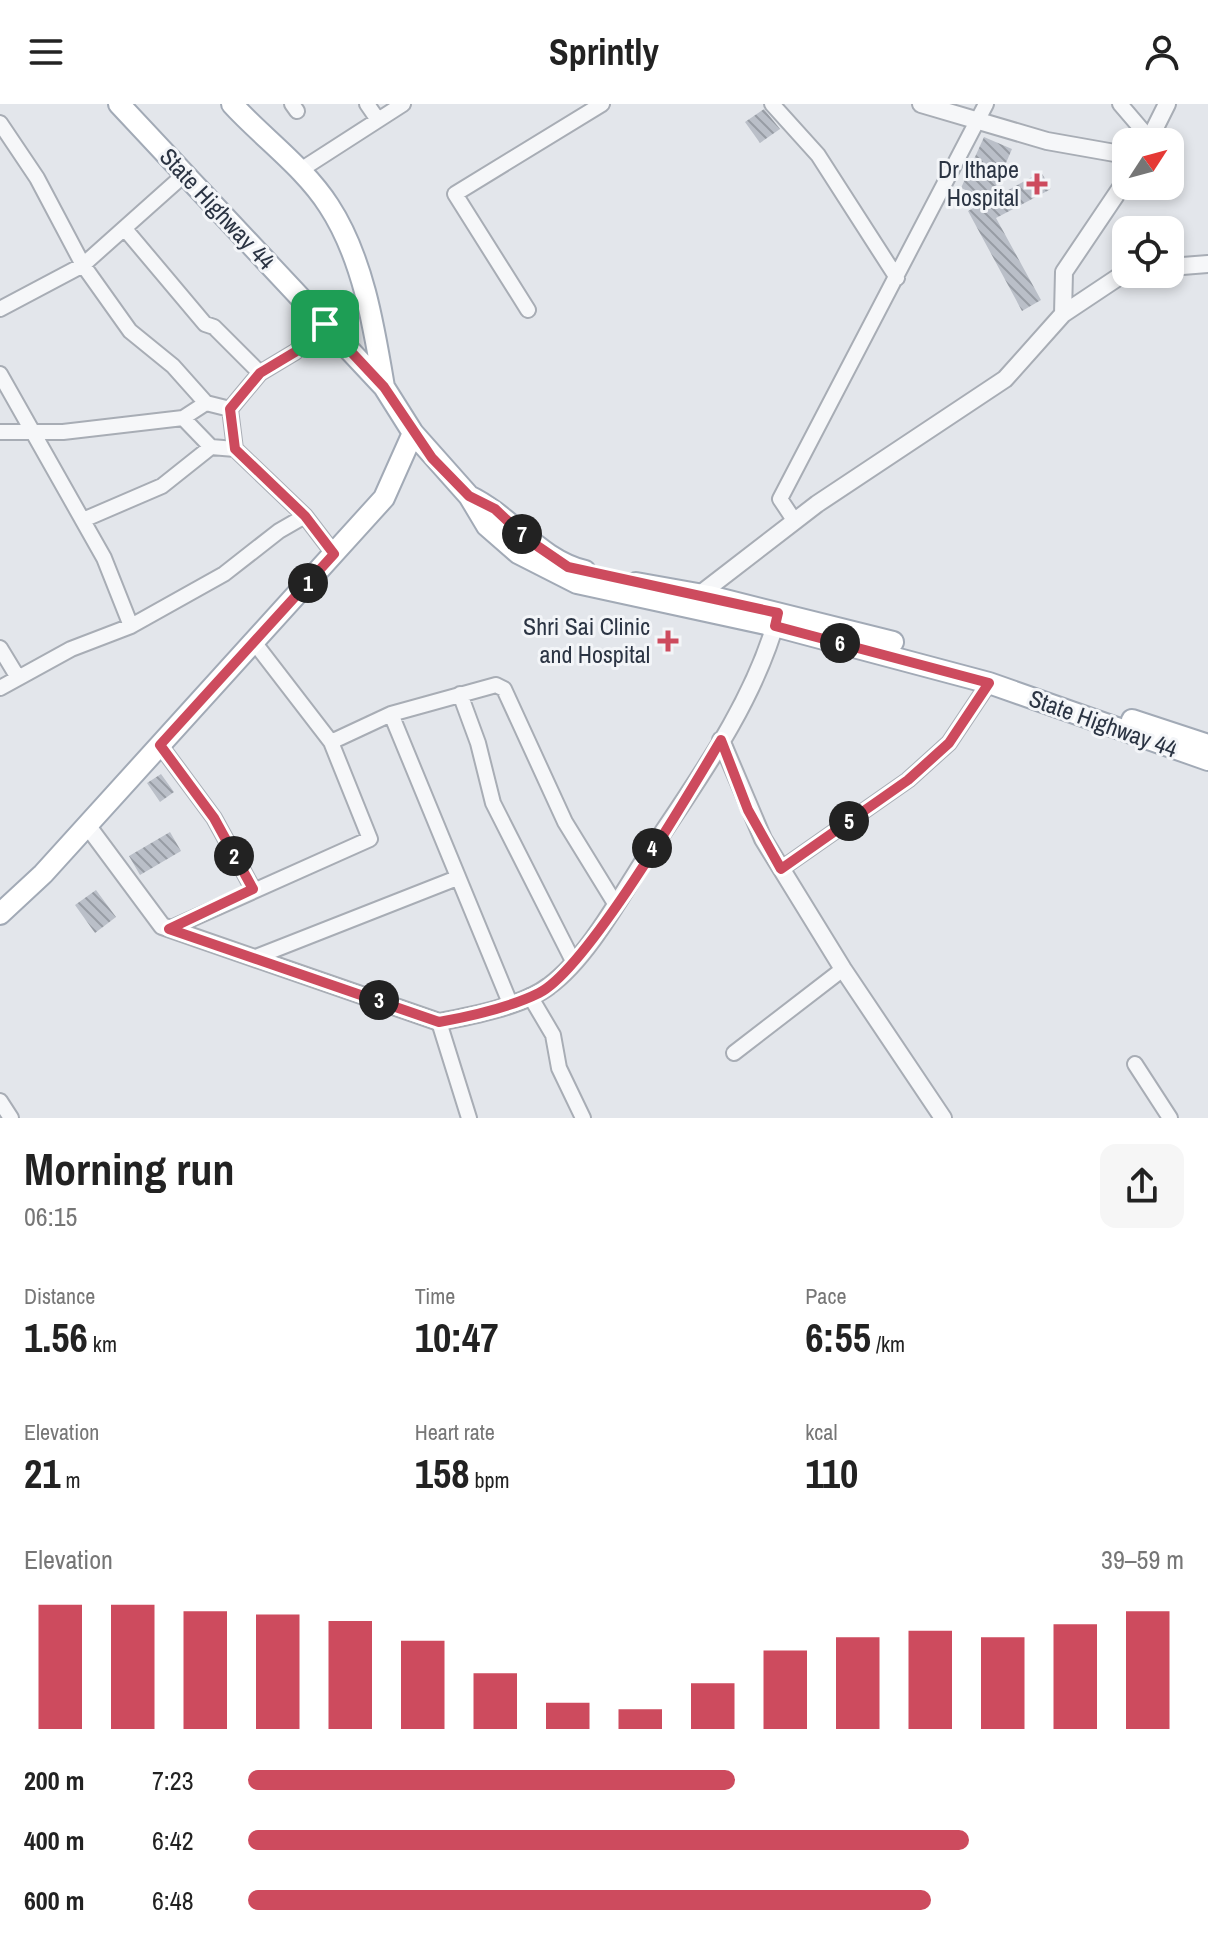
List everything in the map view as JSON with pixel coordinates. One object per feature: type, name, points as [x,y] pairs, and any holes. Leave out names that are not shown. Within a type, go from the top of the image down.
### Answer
[{"type":"main road","name":"State Highway 44","points":[[119,104],[384,387],[413,433],[469,496],[487,526],[518,553],[565,572],[915,648],[1178,742],[1208,760]]},
{"type":"main road","points":[[232,104],[329,206],[351,252],[375,337],[384,387]]},
{"type":"main road","points":[[0,914],[87,825],[384,498],[413,433]]},
{"type":"main road","name":"State Highway 44","points":[[777,620],[1068,704]]},
{"type":"main road","name":"State Highway 44","points":[[1178,742],[1208,745]]},
{"type":"street","points":[[367,104],[378,120]]},
{"type":"street","points":[[299,171],[403,104]]},
{"type":"street","points":[[528,310],[455,194],[602,104]]},
{"type":"street","points":[[772,104],[818,155],[897,278]]},
{"type":"street","points":[[921,104],[1047,141],[1112,153]]},
{"type":"street","points":[[794,520],[780,499],[986,104]]},
{"type":"street","points":[[1120,104],[1139,128]]},
{"type":"street","points":[[1155,128],[1167,104]]},
{"type":"street","points":[[0,123],[37,178],[83,265],[130,331],[173,366],[206,403],[230,409]]},
{"type":"street","points":[[0,309],[83,265],[185,174]]},
{"type":"street","points":[[1063,314],[1064,272],[1113,200]]},
{"type":"street","points":[[125,229],[205,324],[214,327],[260,373]]},
{"type":"street","points":[[1184,266],[1208,264]]},
{"type":"street","points":[[696,602],[794,520],[1005,379],[1063,314],[1112,281]]},
{"type":"street","points":[[235,449],[230,409],[260,373],[295,352],[325,324]]},
{"type":"street","points":[[0,374],[104,558],[131,626]]},
{"type":"street","points":[[0,432],[133,426],[168,417],[183,418],[206,403]]},
{"type":"street","points":[[183,418],[211,447],[235,449],[305,516],[334,554]]},
{"type":"street","points":[[83,520],[162,486],[211,447]]},
{"type":"street","points":[[0,688],[71,649],[131,626],[224,574],[279,531],[305,516]]},
{"type":"street","points":[[87,825],[154,919],[169,929],[439,1022],[510,1003],[551,985],[616,905],[748,697],[777,620]]},
{"type":"street","points":[[169,929],[370,839],[331,742],[254,642]]},
{"type":"street","points":[[0,648],[17,676]]},
{"type":"street","points":[[781,869],[908,780],[949,743],[989,683]]},
{"type":"street","points":[[331,742],[391,714],[496,685],[504,689],[565,822],[616,905]]},
{"type":"street","points":[[460,694],[478,743],[493,803],[573,961]]},
{"type":"street","points":[[391,714],[510,1003]]},
{"type":"street","points":[[721,740],[748,810],[781,869],[843,969],[943,1118]]},
{"type":"street","points":[[160,745],[214,818],[253,889]]},
{"type":"street","points":[[256,957],[457,878]]},
{"type":"street","points":[[734,1053],[843,969]]},
{"type":"street","points":[[530,996],[553,1035],[559,1068],[583,1118]]},
{"type":"street","points":[[439,1022],[469,1118]]},
{"type":"street","points":[[1135,1064],[1170,1118]]},
{"type":"street","points":[[0,1101],[11,1118]]},
{"type":"building","points":[[764,109],[780,129],[760,143],[745,122]]},
{"type":"building","points":[[984,137],[1012,149],[990,200],[1041,172],[1051,189],[996,218],[1041,300],[1022,311],[968,211],[988,200],[961,188]]},
{"type":"building","points":[[161,774],[174,792],[160,802],[147,783]]},
{"type":"building","points":[[170,832],[181,851],[140,875],[129,856]]},
{"type":"building","points":[[96,890],[116,917],[95,933],[75,905]]},
{"type":"place","name":"Dr Ithape Hospital","points":[[1037,184]]},
{"type":"place","name":"Shri Sai Clinic and Hospital","points":[[668,641]]},
{"type":"route","points":[[325,324],[384,387],[432,458],[469,496],[495,509],[527,539],[568,567],[778,613],[775,626],[989,683],[949,743],[908,780],[781,869],[748,810],[721,740],[616,905],[573,961],[551,985],[538,993],[470,1016],[439,1022],[319,978],[169,929],[253,889],[214,818],[160,745],[334,554],[305,516],[235,449],[230,409],[260,373],[295,352],[325,324]]}]
